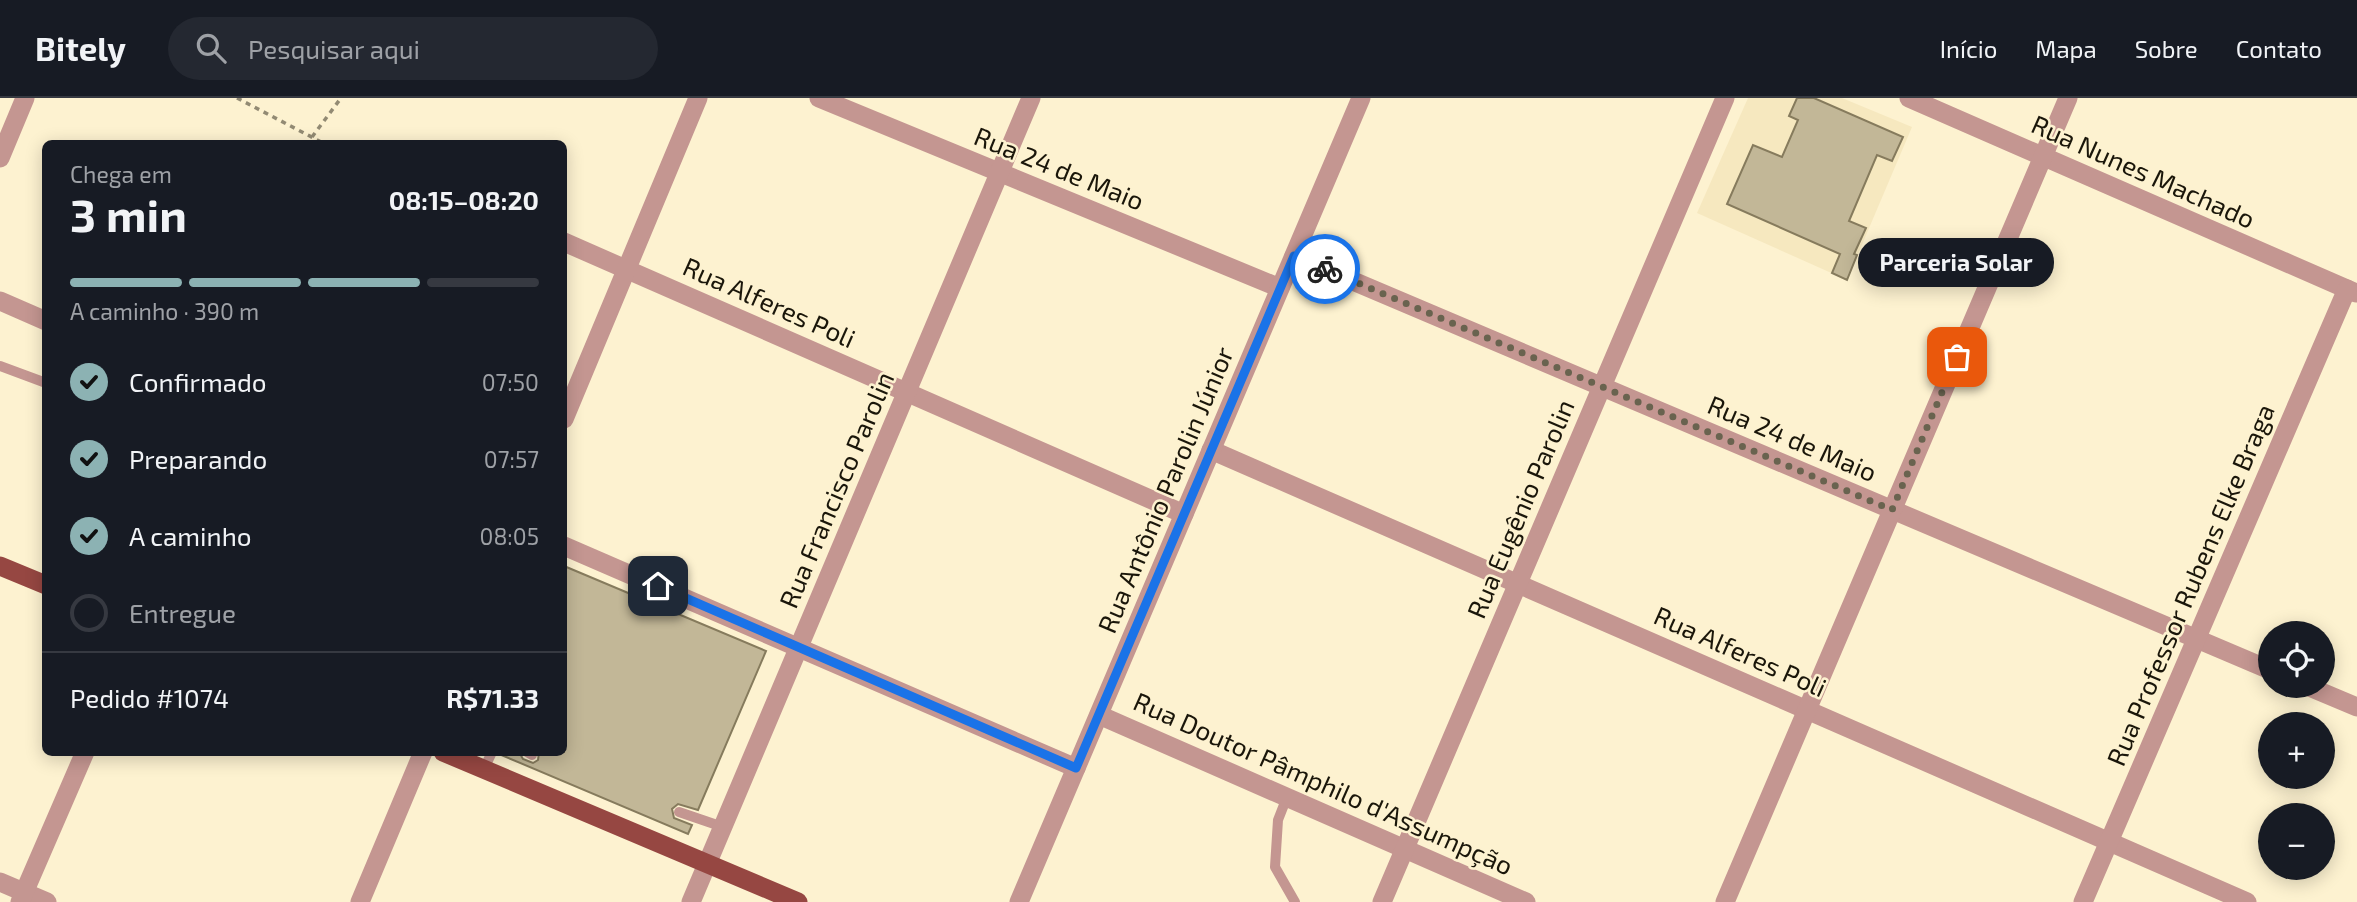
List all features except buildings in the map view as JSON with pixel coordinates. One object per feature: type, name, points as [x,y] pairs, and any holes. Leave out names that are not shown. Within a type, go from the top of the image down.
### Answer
[{"type":"main road","points":[[0,566],[42,583]]},
{"type":"main road","points":[[463,756],[488,761],[708,864],[798,902]]},
{"type":"street","points":[[0,158],[25,98]]},
{"type":"street","points":[[567,412],[698,98]]},
{"type":"street","name":"Rua 24 de Maio","points":[[818,98],[1280,288]]},
{"type":"street","name":"Rua Francisco Parolin","points":[[691,902],[1031,98]]},
{"type":"street","name":"Rua Antônio Parolin Júnior","points":[[1019,902],[1361,98]]},
{"type":"street","name":"Rua Eugênio Parolin","points":[[1381,902],[1725,98]]},
{"type":"street","name":"Rua Nunes Machado","points":[[1909,98],[2352,291]]},
{"type":"street","points":[[1726,902],[2068,98]]},
{"type":"street","name":"Rua Alferes Poli","points":[[567,243],[1184,514]]},
{"type":"street","name":"Rua 24 de Maio","points":[[1294,256],[2258,665]]},
{"type":"street","name":"Rua Professor Rubens Elke Braga","points":[[2083,902],[2196,639],[2352,291]]},
{"type":"street","points":[[0,301],[42,319]]},
{"type":"street","name":"Rua Alferes Poli","points":[[1211,450],[2247,902]]},
{"type":"street","points":[[567,546],[1076,768]]},
{"type":"street","points":[[2335,698],[2357,707]]},
{"type":"street","name":"Rua Doutor Pâmphilo d'Assumpção","points":[[1099,715],[1526,902]]},
{"type":"street","points":[[22,897],[83,756]]},
{"type":"street","points":[[360,902],[421,756]]},
{"type":"street","points":[[0,882],[22,897],[47,902]]},
{"type":"lane","points":[[0,366],[42,382]]},
{"type":"lane","points":[[1287,797],[1278,820],[1275,867],[1295,902]]},
{"type":"lane","points":[[679,811],[723,827]]},
{"type":"path","points":[[237,98],[318,140]]},
{"type":"path","points":[[312,136],[341,98]]},
{"type":"shaded area","points":[[1748,98],[1842,98],[1912,127],[1847,280],[1697,213]]},
{"type":"way so far","points":[[1325,269],[1892,510],[1957,357]]},
{"type":"place","name":"Parceria Solar","points":[[1957,357]]},
{"type":"route","points":[[658,586],[1076,768],[1294,256],[1325,269]]}]
